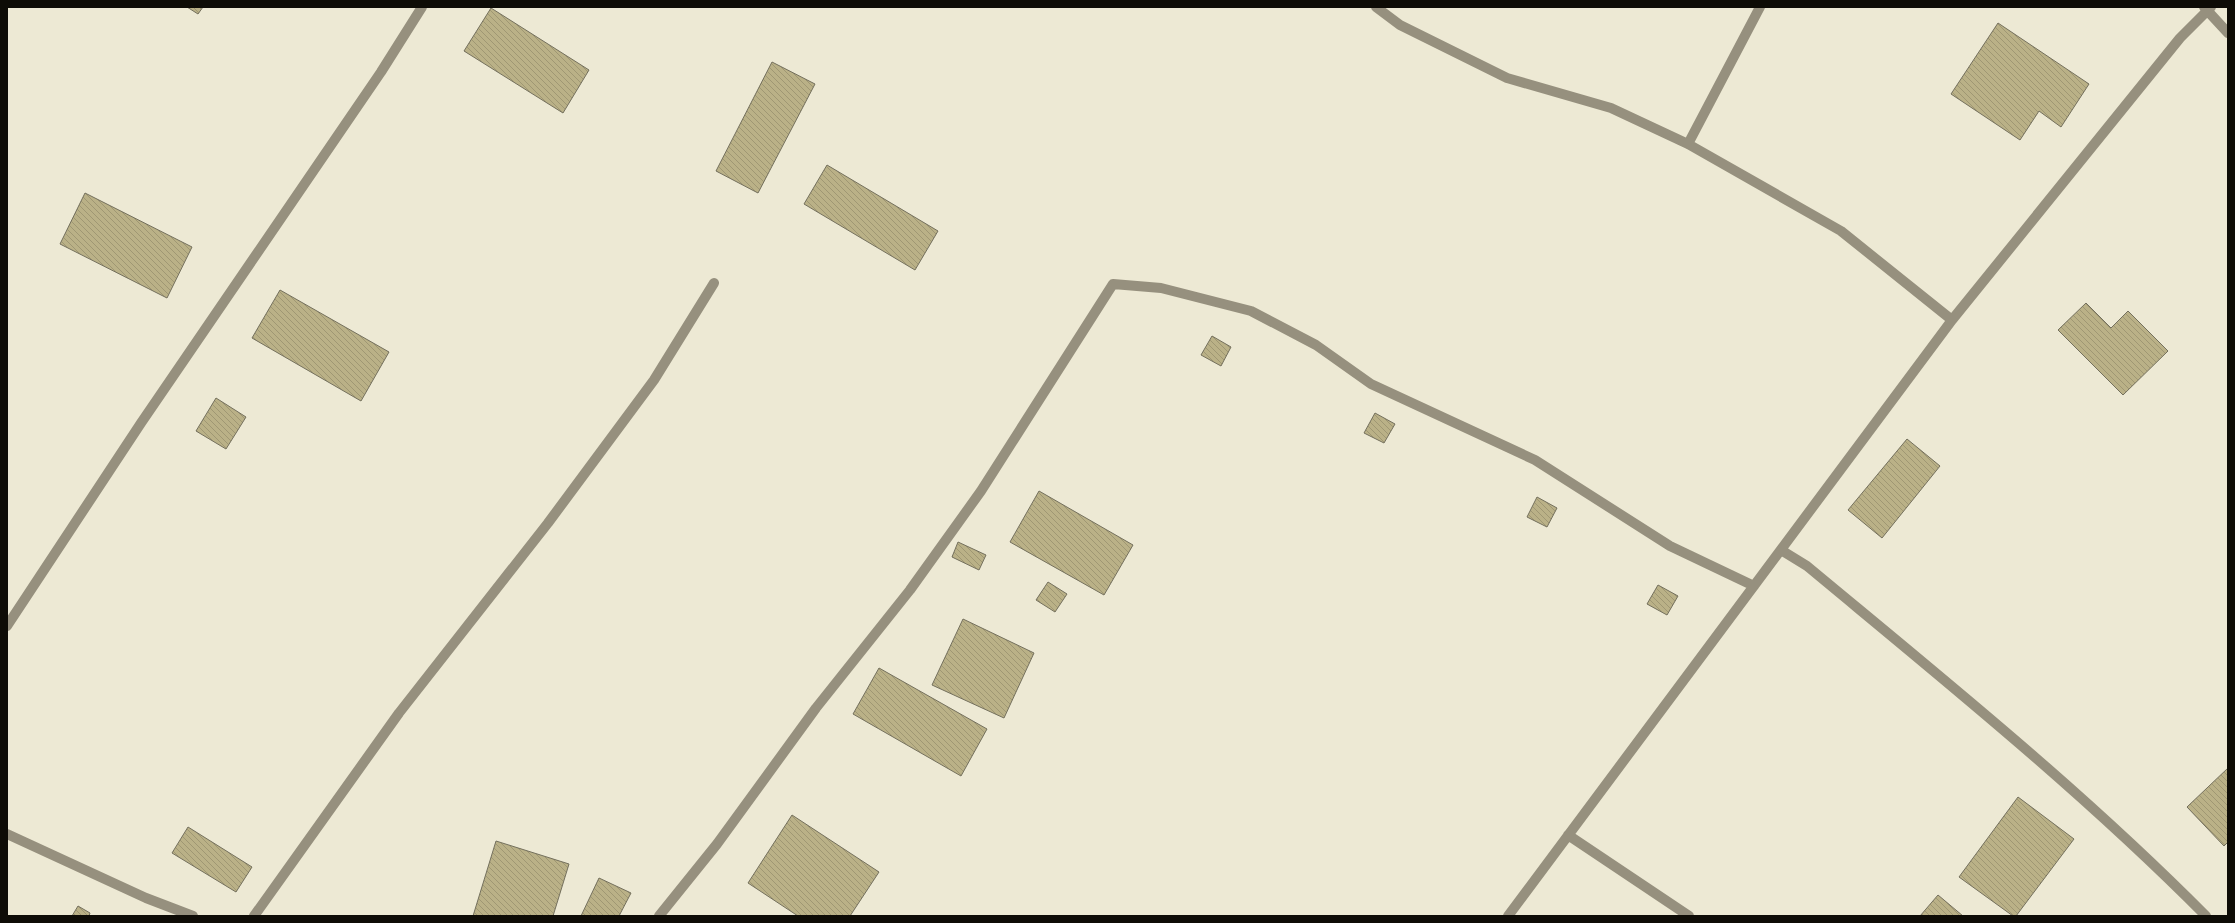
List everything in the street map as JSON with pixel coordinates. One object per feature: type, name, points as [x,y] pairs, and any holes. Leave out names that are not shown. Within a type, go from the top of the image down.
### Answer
[{"type":"street","points":[[7,626],[141,423],[381,72],[422,7]]},
{"type":"street","points":[[1376,7],[1400,25],[1507,78],[1611,108],[1688,144],[1841,231],[1952,320]]},
{"type":"street","points":[[1688,144],[1760,7]]},
{"type":"street","points":[[1508,916],[1952,320],[2180,38],[2208,8],[2228,33]]},
{"type":"street","points":[[254,916],[399,713],[548,523],[654,380],[714,283]]},
{"type":"street","points":[[659,916],[717,844],[816,708],[928,565],[986,484],[1113,284],[1161,288],[1251,311],[1316,345],[1371,384],[1535,460],[1670,546],[1754,586]]},
{"type":"street","points":[[1781,550],[1806,566],[2016,739],[2145,854],[2206,916]]},
{"type":"street","points":[[7,834],[146,898],[193,916]]},
{"type":"street","points":[[1568,835],[1689,916]]},
{"type":"building","points":[[187,7],[203,7],[198,14]]},
{"type":"building","points":[[491,8],[589,70],[563,113],[464,51]]},
{"type":"building","points":[[1998,23],[2089,84],[2061,127],[2039,111],[2020,140],[1951,94]]},
{"type":"building","points":[[772,62],[815,84],[758,193],[716,171]]},
{"type":"building","points":[[827,165],[938,231],[915,270],[804,204]]},
{"type":"building","points":[[85,193],[192,247],[167,298],[60,244]]},
{"type":"building","points":[[280,290],[389,352],[361,401],[252,338]]},
{"type":"building","points":[[2086,303],[2111,328],[2128,311],[2168,351],[2123,395],[2058,330]]},
{"type":"building","points":[[1212,336],[1231,347],[1221,366],[1201,355]]},
{"type":"building","points":[[216,398],[246,417],[226,449],[196,431]]},
{"type":"building","points":[[1375,413],[1395,424],[1384,443],[1364,433]]},
{"type":"building","points":[[1907,439],[1940,466],[1882,538],[1848,510]]},
{"type":"building","points":[[1039,491],[1133,545],[1104,595],[1010,542]]},
{"type":"building","points":[[1537,497],[1557,508],[1547,527],[1527,517]]},
{"type":"building","points":[[958,542],[986,555],[979,570],[952,557]]},
{"type":"building","points":[[1048,582],[1067,594],[1055,612],[1036,600]]},
{"type":"building","points":[[1658,585],[1678,596],[1667,615],[1647,604]]},
{"type":"building","points":[[963,619],[1034,653],[1004,718],[932,685]]},
{"type":"building","points":[[879,668],[987,729],[961,776],[853,714]]},
{"type":"building","points":[[2228,768],[2228,842],[2224,846],[2187,807]]},
{"type":"building","points":[[2018,797],[2074,839],[2016,916],[2013,916],[1959,877]]},
{"type":"building","points":[[792,815],[879,872],[850,916],[798,916],[748,883]]},
{"type":"building","points":[[188,827],[252,867],[236,892],[172,853]]},
{"type":"building","points":[[496,841],[569,864],[553,916],[473,916]]},
{"type":"building","points":[[599,878],[631,893],[619,916],[581,916]]},
{"type":"building","points":[[1938,895],[1963,916],[1920,916]]},
{"type":"building","points":[[78,906],[90,913],[89,916],[72,916]]}]
